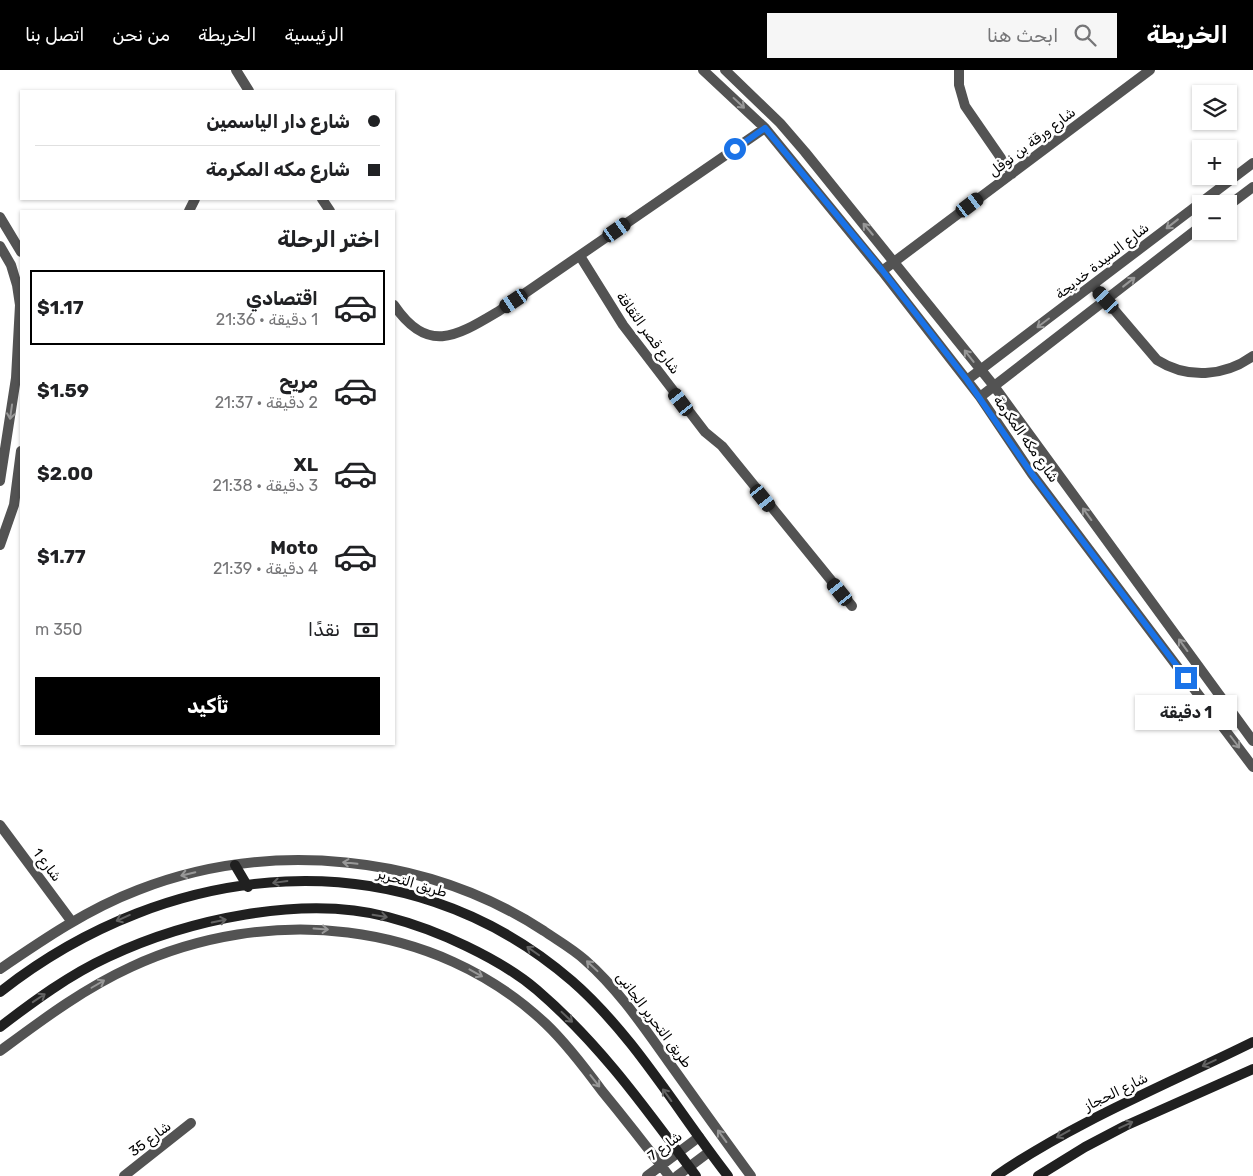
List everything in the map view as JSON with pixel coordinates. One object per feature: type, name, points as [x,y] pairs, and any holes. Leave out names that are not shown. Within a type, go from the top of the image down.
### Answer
[{"type":"street","points":[[236,70],[248,90]]},
{"type":"street","name":"شارع مكه المكرمة","points":[[703,70],[765,128],[882,270],[980,397],[1032,474],[1253,767]]},
{"type":"street","name":"شارع مكه المكرمة","points":[[725,70],[780,123],[994,386],[1253,741]]},
{"type":"street","points":[[959,70],[959,85],[965,106],[1012,174]]},
{"type":"street","name":"شارع ورقة بن نوفل","points":[[882,270],[1150,70]]},
{"type":"street","points":[[395,306],[413,328],[426,335],[441,337],[456,335],[499,311],[765,128]]},
{"type":"street","name":"شارع السيدة خديجة","points":[[967,380],[1253,163]]},
{"type":"street","points":[[1237,199],[1253,187]]},
{"type":"street","points":[[0,218],[20,250]]},
{"type":"street","points":[[980,397],[1192,233]]},
{"type":"street","points":[[0,246],[13,272],[20,305],[19,378],[0,481]]},
{"type":"street","name":"شارع قصر الثقافة","points":[[580,256],[623,325],[705,432],[722,446],[852,606]]},
{"type":"street","points":[[1093,285],[1157,360],[1176,369],[1204,374],[1219,372],[1234,367],[1253,356]]},
{"type":"street","points":[[0,545],[14,505],[20,459]]},
{"type":"street","name":"شارع 1","points":[[0,825],[72,922]]},
{"type":"street","name":"طريق التحرير الجانبى","points":[[0,969],[72,922],[138,890],[180,876],[235,865],[309,860],[352,863],[395,870],[437,880],[478,895],[517,914],[582,957],[608,982],[751,1176]]},
{"type":"street","points":[[235,865],[248,887]]},
{"type":"street","name":"طريق التحرير","points":[[0,992],[64,948],[125,917],[191,895],[293,880],[361,884],[427,899],[490,925],[520,942],[574,982],[621,1031],[728,1176]]},
{"type":"street","points":[[0,1027],[61,983],[99,961],[146,940],[184,928],[290,909],[340,910],[387,916],[441,934],[496,961],[535,988],[601,1051],[696,1176]]},
{"type":"street","points":[[0,1051],[62,1006],[100,982],[165,953],[225,937],[269,931],[312,929],[355,932],[397,940],[438,954],[477,973],[513,996],[546,1024],[575,1056],[669,1176]]},
{"type":"street","name":"شارع الحجاز","points":[[996,1176],[1032,1151],[1068,1131],[1253,1042]]},
{"type":"street","points":[[1038,1176],[1125,1126],[1253,1069]]},
{"type":"street","name":"شارع 35","points":[[124,1176],[191,1124]]},
{"type":"street","name":"شارع 7","points":[[647,1176],[698,1137]]},
{"type":"street","points":[[676,1176],[709,1152]]},
{"type":"route","points":[[735,149],[765,128],[882,270],[967,380],[1032,474],[1186,678]]}]
